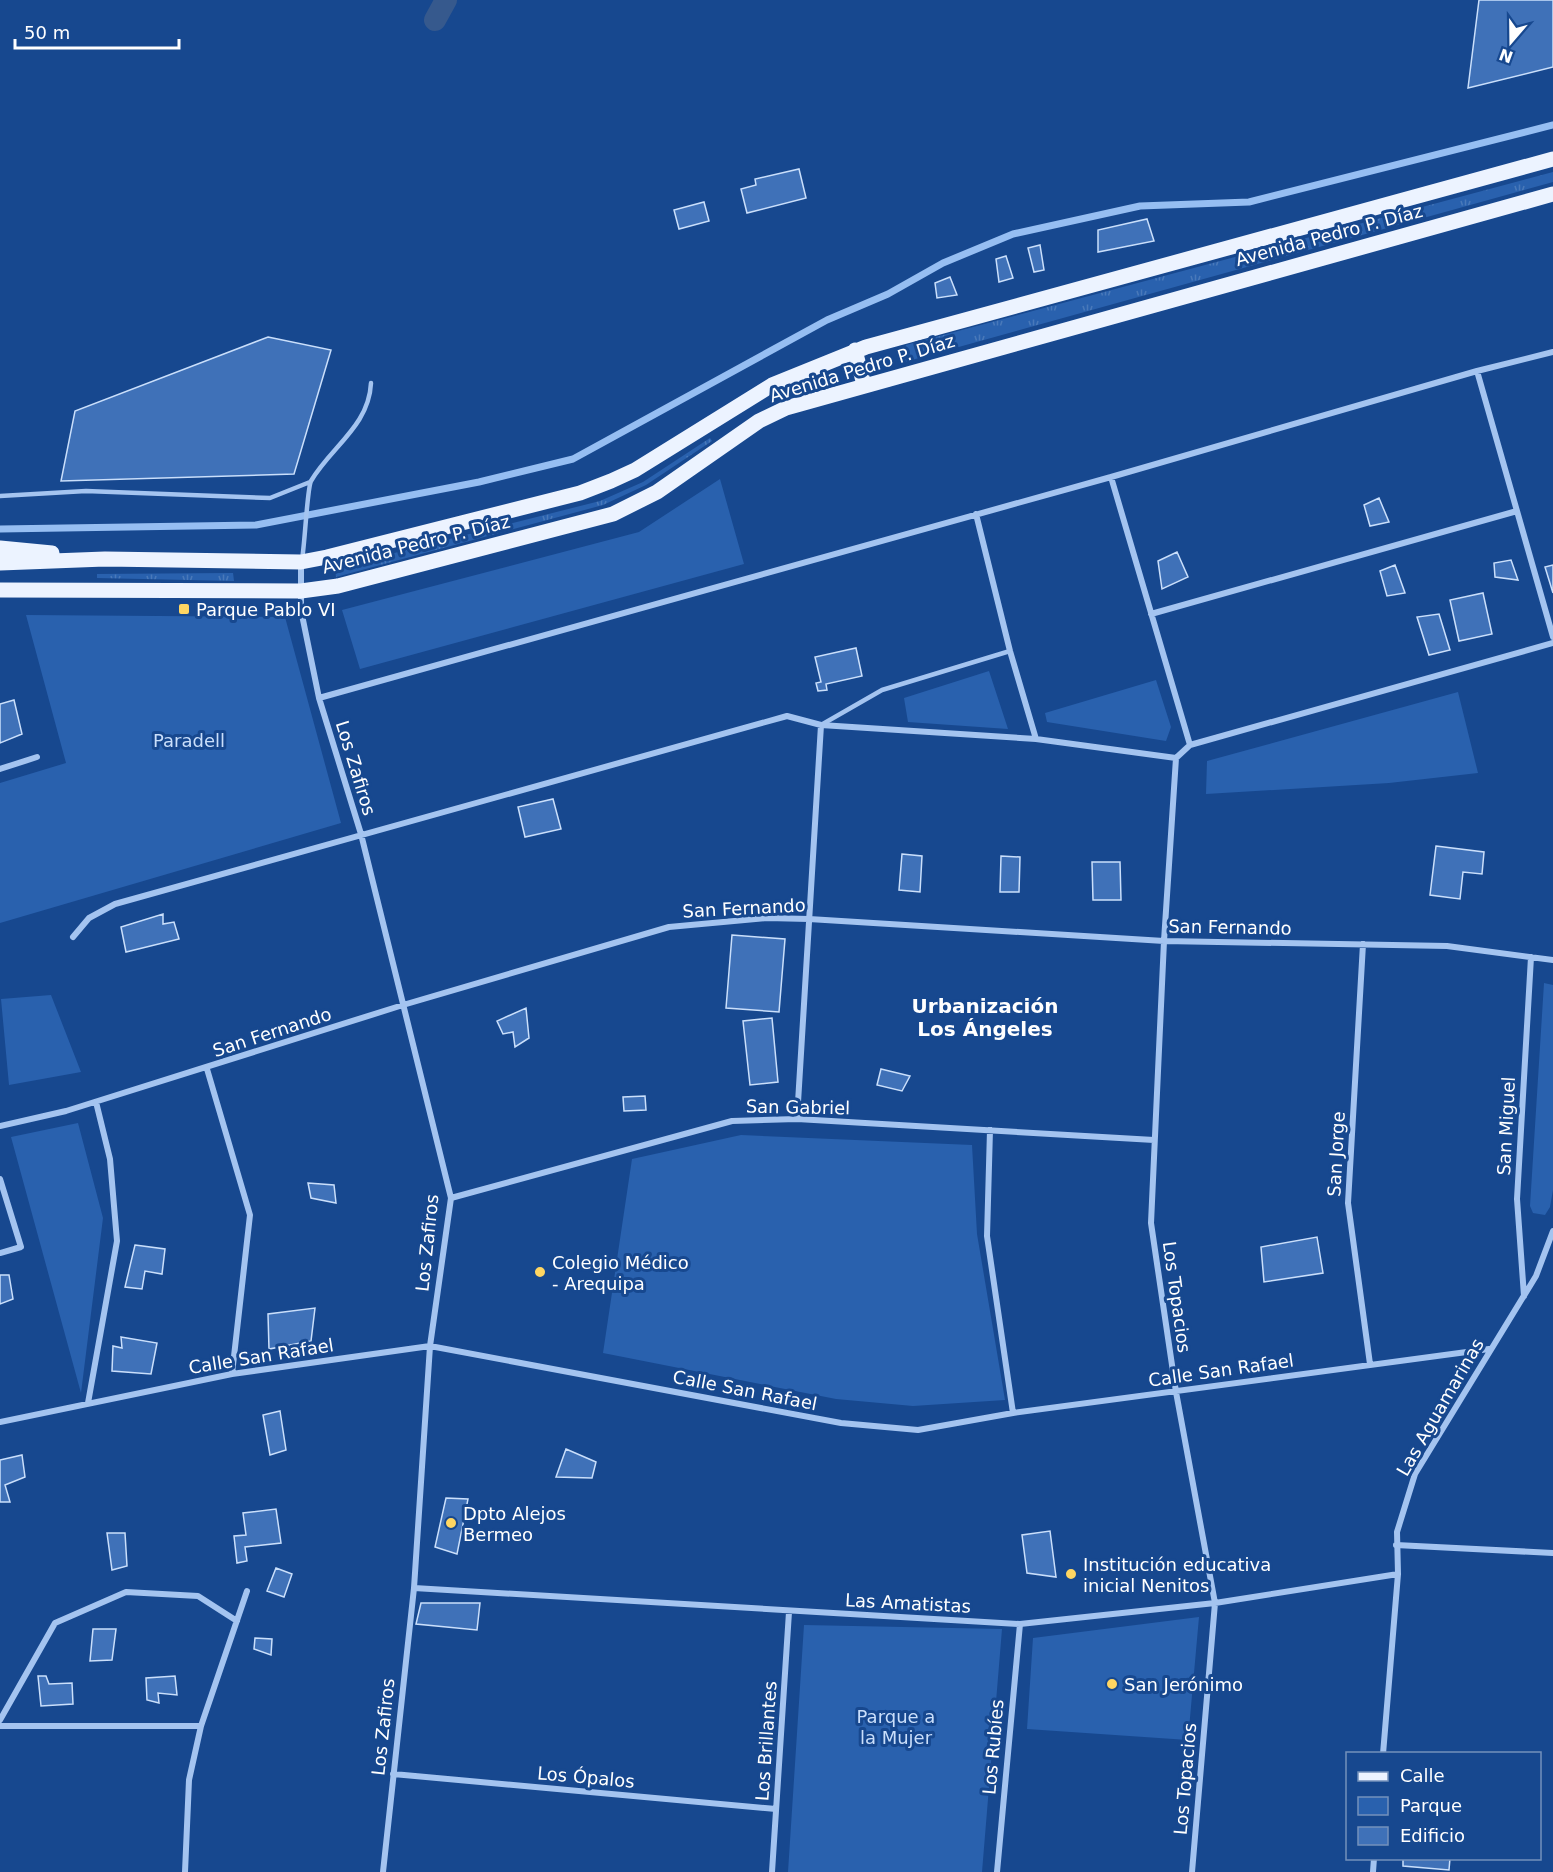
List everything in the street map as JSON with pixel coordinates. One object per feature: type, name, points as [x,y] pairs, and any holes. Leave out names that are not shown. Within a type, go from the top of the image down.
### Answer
[{"type":"main road","name":"Avenida Pedro P. Díaz","points":[[105,559],[301,562],[580,494],[634,470],[772,385],[855,350],[1553,159]]},
{"type":"main road","name":"Avenida Pedro P. Díaz","points":[[54,591],[301,591],[338,586],[613,514],[657,492],[759,421],[786,408],[1553,194]]},
{"type":"main road","points":[[855,350],[864,385]]},
{"type":"main road","points":[[0,548],[105,559]]},
{"type":"main road","points":[[0,563],[105,559]]},
{"type":"main road","points":[[0,590],[54,591]]},
{"type":"main road","points":[[0,601],[54,591]]},
{"type":"street","points":[[319,698],[1111,477],[1477,371],[1553,352]]},
{"type":"street","points":[[1477,371],[1553,637]]},
{"type":"street","points":[[1111,477],[1190,745]]},
{"type":"street","points":[[1151,614],[1516,511]]},
{"type":"street","points":[[976,514],[1010,651],[1036,739]]},
{"type":"street","name":"Los Zafiros","points":[[301,562],[302,610],[319,698],[361,834],[451,1198],[430,1346],[414,1588],[383,1872]]},
{"type":"street","points":[[73,937],[89,918],[115,904],[787,716],[821,725],[1036,739],[1176,758],[1190,745],[1553,643]]},
{"type":"street","points":[[797,1119],[821,725]]},
{"type":"street","points":[[0,769],[37,757]]},
{"type":"street","name":"Los Topacios","points":[[1176,758],[1164,941],[1152,1223],[1176,1392],[1215,1602],[1192,1872]]},
{"type":"street","name":"San Fernando","points":[[0,1126],[96,1102],[207,1069],[403,1005],[669,927],[766,918],[809,919],[1164,941],[1446,946],[1553,960]]},
{"type":"street","name":"San Jorge","points":[[1363,944],[1348,1203],[1370,1364]]},
{"type":"street","name":"San Miguel","points":[[1524,1296],[1517,1198],[1531,957]]},
{"type":"street","points":[[207,1069],[250,1215],[232,1374]]},
{"type":"street","points":[[88,1403],[117,1241],[110,1159],[96,1102]]},
{"type":"street","name":"San Gabriel","points":[[451,1198],[732,1121],[797,1119],[1154,1140]]},
{"type":"street","points":[[990,1130],[987,1236],[1013,1413]]},
{"type":"street","points":[[0,1179],[21,1247],[0,1253]]},
{"type":"street","name":"Las Aguamarinas","points":[[1383,1752],[1398,1574],[1397,1532],[1414,1474],[1536,1276],[1553,1231]]},
{"type":"street","name":"Calle San Rafael","points":[[0,1422],[232,1374],[430,1346],[841,1423],[918,1430],[1013,1413],[1489,1349]]},
{"type":"street","points":[[1396,1545],[1553,1553]]},
{"type":"street","name":"Las Amatistas","points":[[414,1588],[1020,1624],[1215,1602],[1398,1574]]},
{"type":"street","points":[[185,1872],[189,1780],[201,1726],[247,1591]]},
{"type":"street","points":[[0,1720],[55,1623],[126,1592],[198,1596],[237,1622]]},
{"type":"street","name":"Los Brillantes","points":[[772,1872],[789,1612]]},
{"type":"street","name":"Los Rubíes","points":[[997,1872],[1020,1624]]},
{"type":"street","points":[[0,1726],[201,1726]]},
{"type":"street","name":"Los Ópalos","points":[[393,1774],[776,1809]]},
{"type":"lane","points":[[0,496],[86,491],[270,498],[310,482],[362,416],[370,393],[370,383]]},
{"type":"lane","points":[[301,562],[306,537],[310,482]]},
{"type":"lane","points":[[821,725],[882,690],[1010,651]]},
{"type":"green space","points":[[1553,172],[1553,182],[901,363],[899,358],[906,345]]},
{"type":"green space","points":[[710,438],[712,441],[646,485],[603,505],[336,577],[335,568],[600,501],[643,482]]},
{"type":"green space","points":[[720,479],[744,564],[360,669],[342,610],[639,532]]},
{"type":"green space","points":[[233,573],[234,581],[97,578],[97,574]]},
{"type":"green space","name":"Paradell","points":[[26,615],[285,617],[341,823],[0,923],[0,783],[66,763]]},
{"type":"green space","points":[[989,671],[1008,729],[908,722],[904,698]]},
{"type":"green space","points":[[1156,680],[1171,727],[1166,741],[1047,722],[1045,713]]},
{"type":"green space","points":[[1458,692],[1478,773],[1389,783],[1206,794],[1207,761]]},
{"type":"green space","points":[[1544,983],[1553,985],[1553,1190],[1550,1207],[1545,1215],[1533,1213],[1530,1206]]},
{"type":"green space","points":[[51,995],[81,1072],[9,1085],[1,999]]},
{"type":"green space","points":[[78,1123],[103,1218],[81,1393],[11,1137]]},
{"type":"green space","points":[[741,1135],[972,1145],[977,1234],[1005,1400],[913,1406],[836,1399],[603,1353],[632,1159]]},
{"type":"green space","name":"San Jerónimo","points":[[1199,1617],[1188,1740],[1027,1729],[1033,1638]]},
{"type":"green space","name":"Parque a la Mujer","points":[[804,1625],[1002,1629],[982,1872],[788,1872]]},
{"type":"building","points":[[1479,0],[1553,0],[1553,67],[1468,88]]},
{"type":"building","points":[[799,169],[806,198],[747,213],[741,189],[756,185],[755,179]]},
{"type":"building","points":[[704,202],[709,221],[679,229],[674,210]]},
{"type":"building","points":[[1147,219],[1154,241],[1098,252],[1098,230]]},
{"type":"building","points":[[1040,245],[1044,270],[1034,272],[1028,248]]},
{"type":"building","points":[[1006,256],[1013,278],[999,282],[996,259]]},
{"type":"building","points":[[950,277],[957,295],[937,298],[935,283]]},
{"type":"building","points":[[268,337],[331,350],[294,474],[61,481],[75,411]]},
{"type":"building","points":[[1379,498],[1389,522],[1370,526],[1364,505]]},
{"type":"building","points":[[1177,552],[1188,577],[1162,589],[1158,561]]},
{"type":"building","points":[[1511,560],[1518,580],[1495,577],[1494,563]]},
{"type":"building","points":[[1395,565],[1405,593],[1387,596],[1380,571]]},
{"type":"building","points":[[1553,565],[1553,593],[1545,567]]},
{"type":"building","points":[[1483,593],[1492,634],[1459,641],[1450,600]]},
{"type":"building","points":[[1439,614],[1450,650],[1429,655],[1417,617]]},
{"type":"building","points":[[856,648],[862,676],[826,684],[827,690],[818,691],[816,683],[821,682],[815,657]]},
{"type":"building","points":[[14,700],[22,734],[0,743],[0,704]]},
{"type":"building","points":[[553,799],[561,829],[525,837],[518,807]]},
{"type":"building","points":[[1436,846],[1484,852],[1482,874],[1463,872],[1460,899],[1430,895]]},
{"type":"building","points":[[902,854],[922,856],[920,892],[899,890]]},
{"type":"building","points":[[1001,856],[1020,857],[1019,892],[1000,892]]},
{"type":"building","points":[[1092,862],[1120,862],[1121,900],[1093,900]]},
{"type":"building","points":[[163,914],[163,924],[174,922],[179,939],[126,952],[121,927]]},
{"type":"building","points":[[732,935],[785,939],[779,1012],[726,1008]]},
{"type":"building","points":[[526,1008],[529,1038],[515,1047],[513,1032],[503,1034],[497,1021]]},
{"type":"building","points":[[772,1018],[778,1082],[750,1085],[743,1021]]},
{"type":"building","points":[[881,1069],[910,1076],[902,1091],[877,1085]]},
{"type":"building","points":[[645,1096],[646,1110],[624,1111],[623,1097]]},
{"type":"building","points":[[308,1183],[334,1185],[336,1203],[311,1198]]},
{"type":"building","points":[[1317,1237],[1323,1273],[1264,1282],[1261,1247]]},
{"type":"building","points":[[135,1245],[165,1249],[162,1274],[145,1271],[142,1289],[125,1287]]},
{"type":"building","points":[[0,1275],[9,1275],[13,1299],[0,1304]]},
{"type":"building","points":[[315,1308],[311,1341],[269,1349],[268,1314]]},
{"type":"building","points":[[121,1337],[157,1343],[151,1374],[112,1371],[113,1346],[122,1348]]},
{"type":"building","points":[[280,1411],[286,1450],[270,1455],[263,1415]]},
{"type":"building","points":[[566,1449],[596,1462],[592,1478],[556,1477]]},
{"type":"building","points":[[22,1455],[25,1477],[5,1485],[10,1502],[0,1502],[0,1460]]},
{"type":"building","points":[[446,1498],[468,1499],[457,1554],[435,1547]]},
{"type":"building","points":[[276,1509],[281,1543],[245,1547],[247,1561],[237,1563],[234,1536],[246,1535],[243,1513]]},
{"type":"building","points":[[1050,1531],[1056,1577],[1027,1573],[1022,1535]]},
{"type":"building","points":[[107,1533],[125,1533],[127,1566],[112,1570]]},
{"type":"building","points":[[276,1568],[292,1574],[284,1597],[267,1591]]},
{"type":"building","points":[[421,1603],[480,1603],[477,1630],[416,1624]]},
{"type":"building","points":[[93,1629],[116,1629],[112,1660],[90,1661]]},
{"type":"building","points":[[255,1638],[272,1639],[271,1655],[254,1649]]},
{"type":"building","points":[[38,1676],[46,1676],[49,1684],[72,1683],[73,1704],[41,1706]]},
{"type":"building","points":[[175,1676],[177,1695],[158,1693],[159,1703],[147,1700],[146,1678]]},
{"type":"building","points":[[1403,1860],[1450,1860],[1449,1870],[1403,1866]]},
{"type":"waterway","points":[[435,20],[446,0]]},
{"type":"waterway","points":[[0,529],[256,525],[479,482],[573,459],[827,320],[888,294],[943,263],[1013,234],[1140,206],[1249,202],[1553,125]]},
{"type":"place","name":"Parque Pablo VI","points":[[184,609]]},
{"type":"place","name":"Colegio Médico - Arequipa","points":[[540,1272]]},
{"type":"place","name":"Dpto Alejos Bermeo","points":[[451,1523]]},
{"type":"place","name":"Institución educativa inicial Nenitos","points":[[1071,1574]]},
{"type":"place","name":"San Jerónimo","points":[[1112,1684]]},
{"type":"district","name":"Urbanización Los Ángeles","points":[[985,1018]]}]
